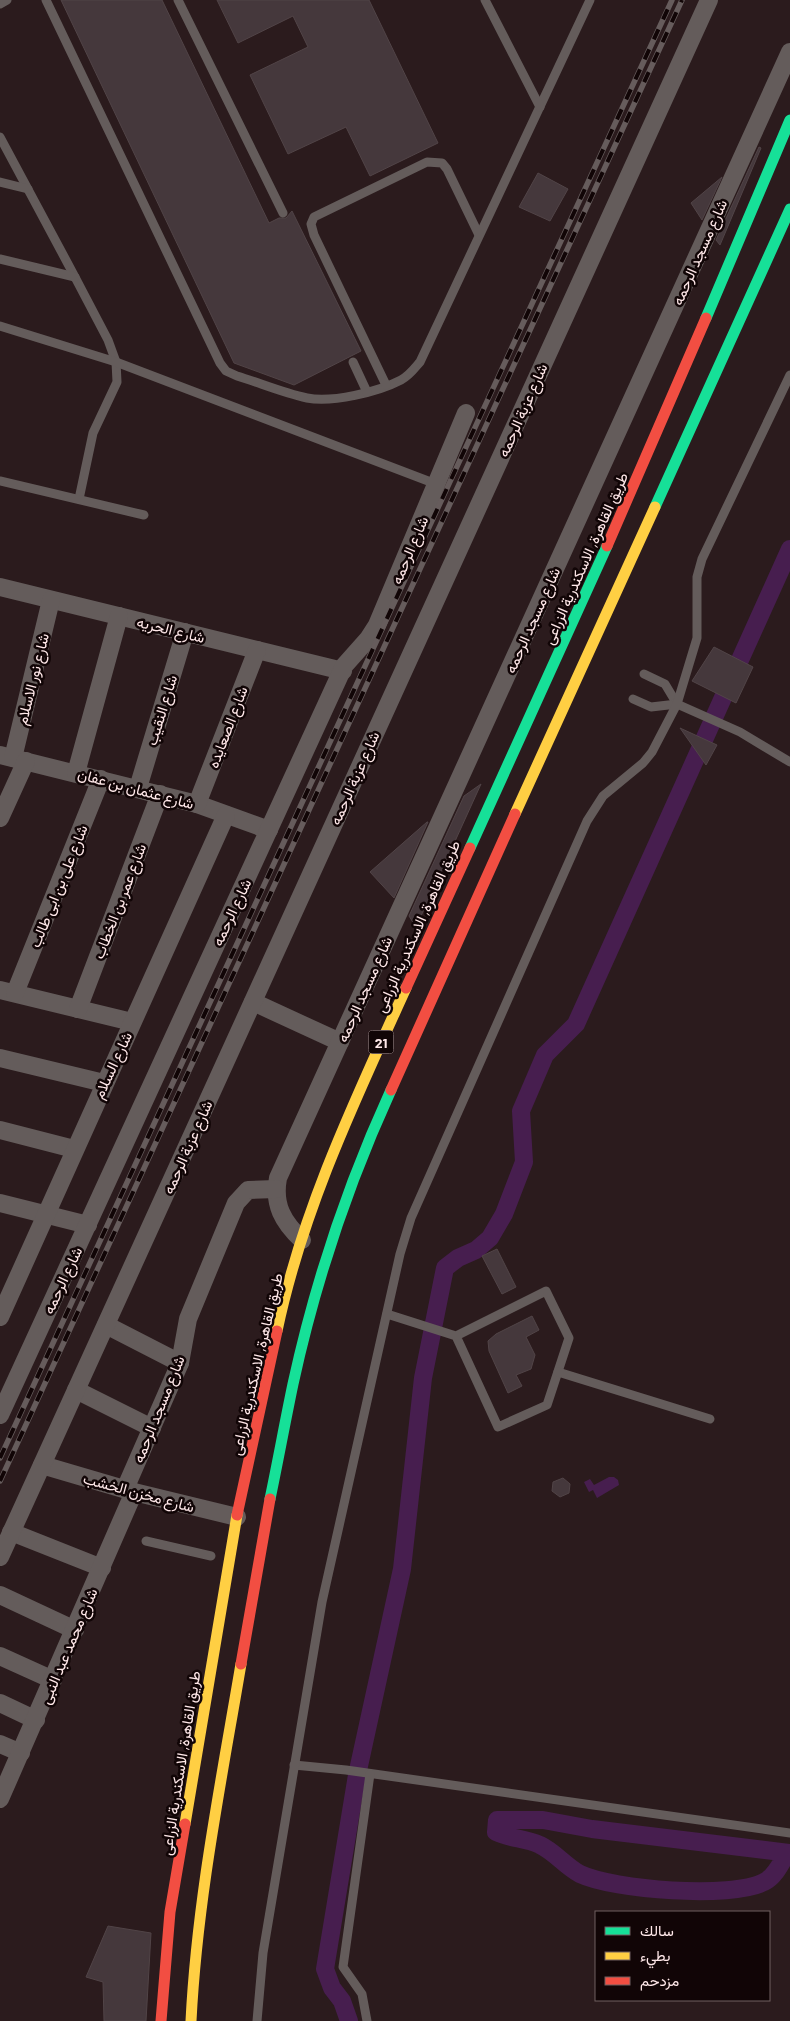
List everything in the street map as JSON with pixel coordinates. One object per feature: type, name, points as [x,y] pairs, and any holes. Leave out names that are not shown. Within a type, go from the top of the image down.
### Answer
[{"type":"highway","name":"طريق القاهرة, الاسكندرية الزراعى","points":[[160,2021],[170,1912],[237,1517],[281,1311],[319,1186],[344,1122],[658,433],[790,120]]},
{"type":"highway","name":"21","points":[[191,2021],[193,1982],[214,1821],[264,1532],[293,1383],[315,1297],[342,1212],[368,1140],[790,208]]},
{"type":"street","name":"شارع عزبة الرحمه","points":[[0,1557],[709,0]]},
{"type":"street","name":"شارع مسجد الرحمه","points":[[302,1240],[284,1221],[276,1200],[278,1178],[790,52]]},
{"type":"street","name":"شارع الرحمه","points":[[0,1416],[348,659],[374,631],[466,413]]},
{"type":"street","name":"شارع الحريه","points":[[0,587],[343,670]]},
{"type":"street","name":"شارع نور الاسلام","points":[[0,818],[51,600]]},
{"type":"street","points":[[76,773],[118,616]]},
{"type":"street","name":"شارع النقيب","points":[[138,788],[185,632]]},
{"type":"street","name":"شارع الصعايده","points":[[197,804],[257,650]]},
{"type":"street","name":"شارع عثمان بن عفان","points":[[13,758],[101,778],[197,804],[269,830]]},
{"type":"street","name":"شارع على بن ابى طالب","points":[[7,991],[101,778]]},
{"type":"street","name":"شارع عمر بن الخطاب","points":[[78,1009],[160,794]]},
{"type":"street","name":"شارع السلام","points":[[0,1317],[226,815]]},
{"type":"street","points":[[7,991],[132,1022]]},
{"type":"street","points":[[252,1002],[340,1042]]},
{"type":"street","points":[[0,1058],[104,1083]]},
{"type":"street","points":[[0,1130],[74,1149]]},
{"type":"street","name":"شارع مسجد الرحمه","points":[[129,1491],[152,1428],[180,1363],[188,1319],[236,1202],[248,1190],[276,1189]]},
{"type":"street","points":[[0,1203],[88,1225]]},
{"type":"street","points":[[106,1325],[180,1363]]},
{"type":"street","points":[[76,1390],[152,1428]]},
{"type":"street","name":"شارع مخزن الخشب","points":[[42,1464],[129,1491],[237,1517]]},
{"type":"street","name":"شارع محمد عبد النبى","points":[[0,1799],[102,1568],[129,1491]]},
{"type":"street","points":[[11,1532],[102,1568]]},
{"type":"street","points":[[0,1595],[75,1630]]},
{"type":"street","points":[[0,1656],[53,1680]]},
{"type":"street","points":[[0,1703],[36,1720]]},
{"type":"street","points":[[0,1744],[21,1753]]},
{"type":"lane","points":[[0,4],[7,0]]},
{"type":"lane","points":[[46,0],[216,354],[226,371],[308,398],[335,398],[367,392],[400,380],[413,371],[420,362],[590,0]]},
{"type":"lane","points":[[178,0],[282,213]]},
{"type":"lane","points":[[485,0],[540,107]]},
{"type":"lane","points":[[0,137],[108,340],[116,362],[117,382],[94,433],[79,499]]},
{"type":"lane","points":[[386,385],[314,235],[312,224],[314,217],[427,162],[437,162],[447,169],[479,235]]},
{"type":"lane","points":[[0,182],[28,189]]},
{"type":"lane","points":[[0,259],[75,277]]},
{"type":"lane","points":[[0,326],[116,362],[436,484]]},
{"type":"lane","points":[[352,362],[367,392]]},
{"type":"lane","points":[[257,2021],[263,1953],[322,1602],[400,1254],[411,1218],[587,821],[603,796],[643,763],[652,752],[677,704],[697,638],[697,584],[702,559],[790,375]]},
{"type":"lane","points":[[0,481],[144,515]]},
{"type":"lane","points":[[644,674],[664,684],[677,704]]},
{"type":"lane","points":[[633,699],[655,707],[677,704],[740,732],[790,762]]},
{"type":"lane","points":[[387,1314],[456,1336],[498,1427],[547,1405],[569,1338],[546,1291],[456,1336]]},
{"type":"lane","points":[[558,1372],[710,1419]]},
{"type":"lane","points":[[146,1541],[211,1556]]},
{"type":"lane","points":[[294,1765],[346,1770],[790,1833]]},
{"type":"lane","points":[[367,2021],[362,1994],[343,1967],[370,1774]]},
{"type":"shaded area","points":[[609,1477],[614,1477],[618,1480],[619,1485],[597,1498],[593,1490],[589,1492],[584,1482],[590,1479],[594,1485]]},
{"type":"building","points":[[61,0],[162,0],[269,223],[279,218],[286,218],[292,211],[361,351],[294,385],[234,363]]},
{"type":"building","points":[[217,0],[369,0],[438,143],[370,176],[346,127],[288,154],[250,75],[308,47],[293,16],[238,43]]},
{"type":"building","points":[[759,147],[761,148],[720,245],[716,240]]},
{"type":"building","points":[[538,173],[568,189],[550,221],[519,207]]},
{"type":"building","points":[[722,177],[702,220],[691,203]]},
{"type":"building","points":[[714,647],[753,667],[736,703],[692,681]]},
{"type":"building","points":[[680,728],[717,745],[706,765]]},
{"type":"building","points":[[481,784],[416,927],[409,916],[464,796]]},
{"type":"building","points":[[428,822],[394,898],[370,872]]},
{"type":"building","points":[[497,1249],[516,1287],[502,1294],[482,1256]]},
{"type":"building","points":[[532,1316],[539,1330],[526,1337],[535,1355],[531,1369],[516,1375],[522,1386],[508,1393],[489,1351],[488,1341],[496,1334]]},
{"type":"building","points":[[563,1478],[570,1484],[569,1493],[560,1497],[552,1491],[553,1482]]},
{"type":"building","points":[[108,1926],[151,1933],[146,2021],[104,2021],[103,1982],[86,1977]]},
{"type":"waterway","points":[[349,2021],[342,2001],[332,1988],[325,1969],[357,1775],[402,1569],[423,1378],[445,1268],[458,1258],[476,1250],[490,1238],[504,1214],[524,1162],[521,1111],[545,1055],[576,1024],[790,549]]},
{"type":"waterway","points":[[787,1853],[768,1880],[748,1887],[700,1891],[644,1888],[596,1880],[580,1874],[540,1845],[496,1832],[497,1820],[543,1820],[592,1829],[790,1853]]},
{"type":"railway","points":[[0,1458],[672,0]]},
{"type":"railway","points":[[0,1481],[682,0]]},
{"type":"traffic: fast","points":[[706,318],[790,120]]},
{"type":"traffic: fast","points":[[655,507],[790,209]]},
{"type":"traffic: fast","points":[[470,848],[607,546]]},
{"type":"traffic: fast","points":[[270,1499],[293,1384],[322,1271],[361,1161],[391,1090]]},
{"type":"traffic: slow","points":[[515,814],[655,507]]},
{"type":"traffic: slow","points":[[277,1331],[288,1286],[315,1199],[349,1114],[406,988]]},
{"type":"traffic: slow","points":[[185,1824],[237,1515]]},
{"type":"traffic: slow","points":[[191,2021],[204,1886],[241,1664]]},
{"type":"traffic: jam","points":[[607,546],[706,318]]},
{"type":"traffic: jam","points":[[391,1090],[515,814]]},
{"type":"traffic: jam","points":[[406,988],[470,848]]},
{"type":"traffic: jam","points":[[237,1515],[277,1331]]},
{"type":"traffic: jam","points":[[241,1664],[270,1499]]},
{"type":"traffic: jam","points":[[161,2021],[170,1912],[185,1824]]}]
